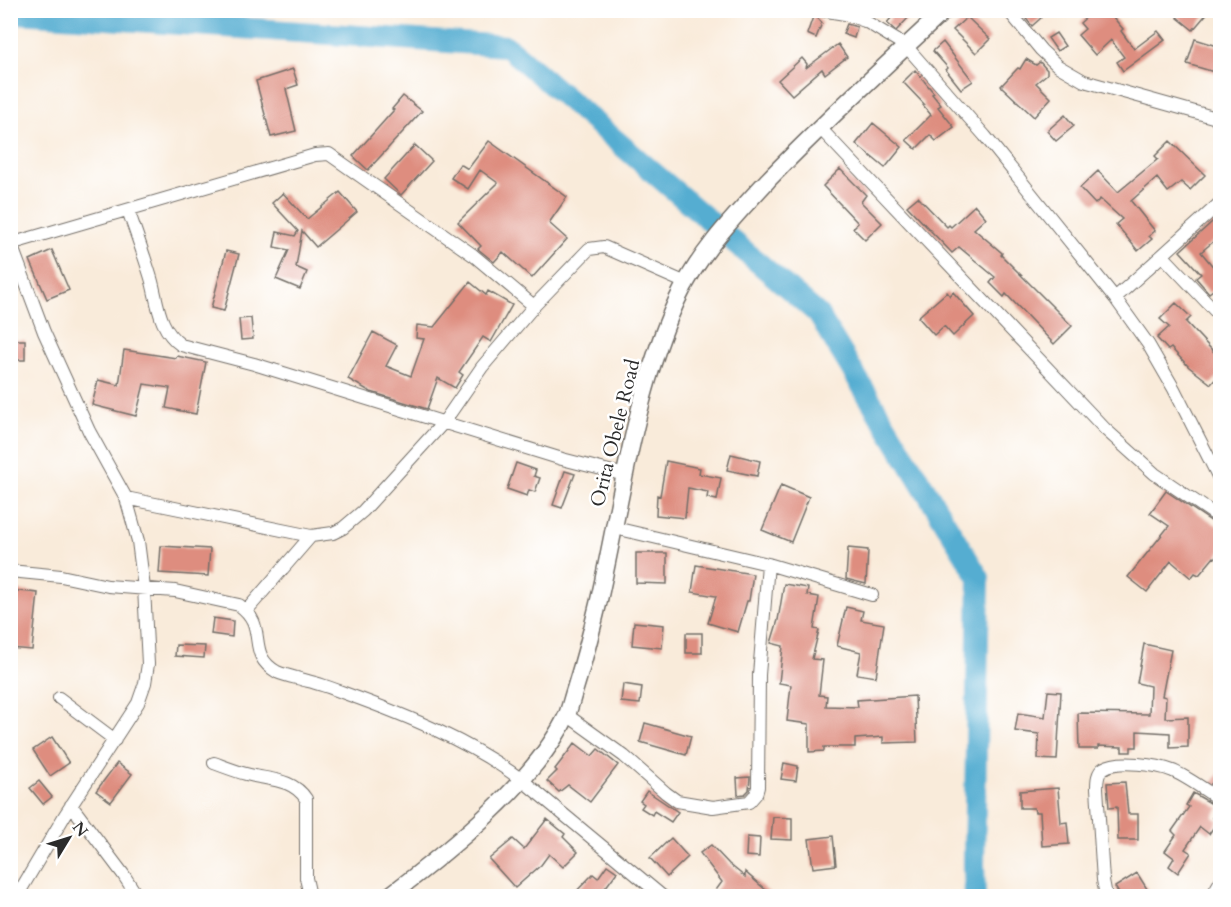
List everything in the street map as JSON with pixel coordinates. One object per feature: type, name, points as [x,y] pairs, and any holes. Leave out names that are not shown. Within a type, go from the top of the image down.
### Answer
[{"type":"main road","name":"Orita Obele Road","points":[[389,897],[468,831],[522,780],[546,749],[567,715],[589,646],[625,475],[659,345],[686,283],[720,231],[819,127],[945,10]]},
{"type":"street","points":[[820,10],[867,16],[906,46],[985,136],[1115,298],[1153,353],[1221,480]]},
{"type":"street","points":[[1008,10],[1041,50],[1058,66],[1084,81],[1221,119]]},
{"type":"street","points":[[819,127],[1105,429],[1155,474],[1221,518]]},
{"type":"street","points":[[17,897],[71,805],[138,703],[145,683],[148,664],[144,588],[138,541],[126,498],[89,431],[44,332],[11,244],[315,155],[329,154],[473,255],[534,306]]},
{"type":"street","points":[[1115,298],[1221,203]]},
{"type":"street","points":[[128,210],[151,278],[161,321],[173,339],[181,345],[254,364],[562,459],[625,475]]},
{"type":"street","points":[[126,498],[312,536],[333,533],[344,528],[363,511],[444,423],[482,367],[534,306],[590,249],[603,247],[686,283]]},
{"type":"street","points":[[1164,256],[1221,316]]},
{"type":"street","points":[[615,528],[768,564],[872,595]]},
{"type":"street","points":[[246,610],[312,536]]},
{"type":"street","points":[[567,715],[624,756],[677,801],[714,807],[749,802],[753,799],[758,787],[759,675],[768,564]]},
{"type":"street","points":[[10,571],[61,576],[108,586],[144,588],[201,596],[239,604],[255,622],[259,653],[266,664],[279,673],[320,684],[416,721],[476,750],[522,780],[662,897]]},
{"type":"street","points":[[59,698],[115,740]]},
{"type":"street","points":[[214,763],[246,774],[290,783],[300,789],[306,799],[306,878],[310,897]]},
{"type":"street","points":[[1106,897],[1097,788],[1098,776],[1103,768],[1116,764],[1154,765],[1174,772],[1221,800]]},
{"type":"street","points":[[71,805],[123,874],[137,897]]},
{"type":"street","points":[[1212,897],[1221,882]]},
{"type":"building","points":[[882,10],[906,10],[910,16],[896,31],[887,23],[891,18]]},
{"type":"building","points":[[1019,10],[1035,10],[1041,18],[1032,26]]},
{"type":"building","points":[[1094,10],[1100,15],[1107,10],[1123,29],[1121,31],[1134,49],[1158,31],[1165,40],[1123,71],[1117,62],[1124,57],[1111,40],[1095,55],[1078,35],[1085,29],[1080,23]]},
{"type":"building","points":[[1182,10],[1210,10],[1193,30],[1177,17]]},
{"type":"building","points":[[814,14],[822,23],[816,38],[807,34]]},
{"type":"building","points":[[967,17],[990,39],[976,53],[953,30]]},
{"type":"building","points":[[847,24],[857,27],[854,38],[843,34]]},
{"type":"building","points":[[1056,33],[1065,46],[1057,51],[1048,38]]},
{"type":"building","points":[[1195,39],[1221,47],[1221,74],[1187,64]]},
{"type":"building","points":[[943,42],[973,81],[961,89],[946,70],[948,68],[933,51]]},
{"type":"building","points":[[838,44],[847,57],[825,74],[822,69],[792,95],[778,80],[802,58],[807,64],[806,68]]},
{"type":"building","points":[[1026,59],[1036,65],[1040,62],[1047,70],[1047,74],[1036,83],[1051,98],[1034,117],[1001,86],[1018,68],[1020,69]]},
{"type":"building","points":[[293,69],[298,85],[286,89],[296,131],[271,137],[256,81]]},
{"type":"building","points":[[915,70],[934,93],[932,94],[941,105],[938,107],[954,127],[936,141],[930,135],[916,149],[906,140],[931,115],[903,82]]},
{"type":"building","points":[[403,96],[422,111],[368,170],[353,156],[394,110],[392,109]]},
{"type":"building","points":[[1065,115],[1074,126],[1056,141],[1047,131]]},
{"type":"building","points":[[873,123],[902,147],[885,168],[856,144]]},
{"type":"building","points":[[489,141],[567,197],[549,223],[567,239],[532,278],[503,252],[494,262],[478,249],[481,246],[458,222],[498,183],[480,170],[468,189],[451,178],[460,164],[468,169]]},
{"type":"building","points":[[1170,141],[1205,175],[1190,190],[1181,182],[1168,192],[1157,178],[1131,201],[1155,231],[1149,236],[1152,239],[1138,251],[1116,224],[1122,219],[1100,199],[1095,204],[1080,188],[1098,171],[1118,192],[1158,159],[1155,156]]},
{"type":"building","points":[[415,145],[432,161],[401,195],[384,179]]},
{"type":"building","points":[[840,169],[866,195],[861,202],[882,223],[865,240],[853,228],[858,223],[823,186]]},
{"type":"building","points":[[340,192],[357,212],[316,247],[302,231],[296,267],[307,272],[300,289],[276,279],[289,250],[274,247],[277,232],[295,236],[298,231],[272,203],[283,193],[307,219]]},
{"type":"building","points":[[918,197],[947,227],[949,225],[951,227],[975,205],[986,218],[974,229],[1002,253],[1001,255],[1072,326],[1054,344],[1006,294],[1004,297],[990,283],[995,277],[959,247],[952,253],[907,206]]},
{"type":"building","points":[[1221,214],[1221,235],[1201,252],[1221,276],[1221,284],[1209,293],[1196,278],[1201,274],[1180,251]]},
{"type":"building","points":[[52,250],[69,290],[47,299],[30,260]]},
{"type":"building","points":[[226,251],[239,254],[224,311],[211,308]]},
{"type":"building","points":[[470,282],[486,295],[488,291],[512,305],[491,342],[483,337],[459,372],[463,375],[455,388],[438,378],[427,409],[371,392],[348,379],[373,332],[397,345],[386,366],[411,376],[424,339],[416,338],[417,325],[434,327]]},
{"type":"building","points":[[947,292],[950,296],[953,292],[974,316],[953,336],[944,326],[934,335],[918,317]]},
{"type":"building","points":[[1176,303],[1191,317],[1186,322],[1214,352],[1221,355],[1221,373],[1211,384],[1189,367],[1171,348],[1168,350],[1157,338],[1169,327],[1160,319]]},
{"type":"building","points":[[251,318],[253,339],[241,340],[239,319]]},
{"type":"building","points":[[10,340],[25,340],[25,360],[10,360]]},
{"type":"building","points":[[124,350],[206,362],[196,414],[166,408],[170,388],[144,384],[136,416],[92,405],[98,380],[119,385]]},
{"type":"building","points":[[731,454],[760,461],[757,476],[727,470]]},
{"type":"building","points":[[666,461],[700,468],[699,474],[721,478],[717,500],[707,498],[708,492],[688,488],[685,518],[656,515],[657,495],[660,496]]},
{"type":"building","points":[[516,463],[536,470],[534,476],[540,478],[535,492],[529,490],[527,496],[507,489]]},
{"type":"building","points":[[565,471],[575,474],[562,508],[553,505]]},
{"type":"building","points":[[781,485],[809,497],[791,542],[762,530]]},
{"type":"building","points":[[1166,491],[1221,528],[1221,551],[1199,575],[1195,573],[1191,578],[1171,561],[1147,592],[1128,577],[1169,526],[1150,513]]},
{"type":"building","points":[[161,546],[210,549],[208,576],[159,573]]},
{"type":"building","points":[[848,548],[868,550],[866,584],[846,579]]},
{"type":"building","points":[[636,553],[667,553],[667,584],[636,583]]},
{"type":"building","points":[[696,565],[753,574],[749,601],[747,601],[738,632],[708,623],[716,596],[692,592]]},
{"type":"building","points":[[784,584],[808,588],[807,595],[819,597],[814,629],[819,630],[812,659],[823,660],[819,695],[827,696],[826,706],[858,707],[857,700],[915,696],[917,742],[883,743],[883,737],[855,739],[855,747],[824,747],[824,751],[809,752],[809,724],[787,721],[791,685],[779,683],[783,646],[771,643],[778,620]]},
{"type":"building","points":[[10,590],[38,593],[32,650],[10,648]]},
{"type":"building","points":[[846,607],[863,611],[861,620],[884,624],[876,677],[857,674],[861,652],[837,646]]},
{"type":"building","points":[[213,618],[233,621],[232,637],[211,634]]},
{"type":"building","points":[[634,622],[664,625],[662,648],[632,645]]},
{"type":"building","points":[[686,633],[702,633],[702,653],[686,653]]},
{"type":"building","points":[[1144,644],[1171,650],[1162,696],[1166,697],[1165,718],[1188,717],[1188,747],[1170,748],[1170,733],[1137,731],[1137,747],[1131,747],[1131,752],[1122,752],[1122,747],[1098,746],[1098,749],[1079,749],[1078,713],[1149,714],[1150,686],[1137,683]]},
{"type":"building","points":[[176,645],[205,646],[204,658],[175,656]]},
{"type":"building","points":[[623,684],[642,687],[640,704],[621,702]]},
{"type":"building","points":[[1048,691],[1061,692],[1057,760],[1038,759],[1039,734],[1015,731],[1018,713],[1045,717]]},
{"type":"building","points":[[645,723],[691,736],[686,755],[640,742]]},
{"type":"building","points":[[52,737],[69,763],[50,776],[33,750]]},
{"type":"building","points":[[575,743],[592,756],[598,749],[618,765],[590,802],[568,785],[559,792],[547,781],[557,771],[555,769]]},
{"type":"building","points":[[117,763],[132,774],[111,802],[96,791]]},
{"type":"building","points":[[784,763],[798,766],[796,781],[781,779]]},
{"type":"building","points":[[1221,771],[1221,790],[1211,784]]},
{"type":"building","points":[[750,777],[749,790],[745,794],[738,795],[737,778]]},
{"type":"building","points":[[39,781],[52,797],[43,804],[30,788]]},
{"type":"building","points":[[1125,782],[1128,814],[1138,814],[1138,840],[1118,840],[1117,807],[1109,808],[1107,783]]},
{"type":"building","points":[[1058,788],[1061,823],[1067,822],[1069,844],[1042,846],[1040,812],[1035,812],[1034,808],[1020,808],[1020,791]]},
{"type":"building","points":[[647,791],[678,812],[671,822],[654,811],[652,815],[641,808],[644,804],[640,801]]},
{"type":"building","points":[[1193,793],[1219,808],[1213,817],[1218,821],[1209,834],[1200,827],[1185,849],[1191,853],[1178,873],[1169,866],[1174,858],[1165,851],[1176,835],[1172,831],[1189,807],[1186,805]]},
{"type":"building","points":[[773,817],[792,818],[792,840],[771,839]]},
{"type":"building","points":[[547,819],[565,834],[563,837],[578,852],[563,867],[549,854],[541,865],[515,888],[489,859],[513,839],[524,849]]},
{"type":"building","points":[[833,836],[836,865],[813,868],[809,839]]},
{"type":"building","points":[[747,837],[760,838],[759,857],[746,856]]},
{"type":"building","points":[[671,838],[688,857],[667,877],[650,858]]},
{"type":"building","points":[[711,845],[729,864],[745,877],[745,872],[774,897],[711,897],[722,882],[700,853]]},
{"type":"building","points":[[607,865],[617,872],[603,891],[609,897],[571,897],[593,874],[598,878]]},
{"type":"building","points":[[1137,873],[1149,892],[1142,897],[1121,897],[1115,887]]},
{"type":"waterway","points":[[10,15],[18,13],[506,46],[818,314],[979,578],[975,896]]}]
